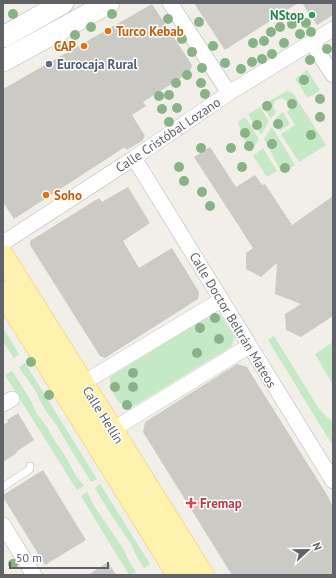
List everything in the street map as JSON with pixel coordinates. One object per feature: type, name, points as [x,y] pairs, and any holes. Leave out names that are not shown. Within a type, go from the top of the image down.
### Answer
[{"type":"main road","points":[[3,37],[63,3]]},
{"type":"main road","points":[[3,61],[109,3]]},
{"type":"main road","name":"Calle Hellín","points":[[3,256],[203,575]]},
{"type":"main road","name":"Calle Hellín","points":[[3,292],[178,575]]},
{"type":"street","points":[[170,3],[229,94]]},
{"type":"street","name":"Calle Cristóbal Lozano","points":[[3,243],[229,94],[333,29]]},
{"type":"street","points":[[312,43],[333,75]]},
{"type":"street","name":"Calle Doctor Beltrán Mateos","points":[[134,158],[333,481]]},
{"type":"street","points":[[83,383],[221,300]]},
{"type":"street","points":[[112,430],[249,346]]},
{"type":"street","points":[[3,525],[34,575]]},
{"type":"lane","points":[[3,487],[30,469],[30,466]]},
{"type":"green space","points":[[307,70],[320,90],[314,95],[307,97],[295,79]]},
{"type":"green space","points":[[287,91],[291,92],[295,96],[326,145],[299,162],[281,134],[295,125],[287,112],[289,110],[288,102],[282,98],[276,100],[273,106],[276,112],[271,119],[262,105]]},
{"type":"green space","points":[[260,107],[269,121],[261,135],[248,114]]},
{"type":"green space","points":[[283,112],[290,124],[280,131],[275,119]]},
{"type":"green space","points":[[245,117],[259,139],[251,152],[244,139],[238,122]]},
{"type":"green space","points":[[272,127],[295,165],[282,173],[264,139]]},
{"type":"green space","points":[[263,148],[277,171],[267,177],[253,156]]},
{"type":"green space","points":[[214,313],[221,316],[234,337],[232,346],[129,409],[117,400],[112,392],[110,377]]},
{"type":"green space","points":[[3,328],[19,354],[14,358],[3,342]]},
{"type":"green space","points":[[274,336],[319,409],[333,422],[333,446],[268,340]]},
{"type":"green space","points":[[333,342],[333,385],[315,354]]},
{"type":"green space","points":[[25,363],[97,479],[91,482],[56,424],[41,403],[34,389],[19,367]]},
{"type":"green space","points":[[12,371],[30,399],[37,414],[47,427],[76,476],[84,486],[77,490],[5,375]]},
{"type":"green space","points":[[100,484],[150,564],[144,568],[129,541],[95,488]]},
{"type":"green space","points":[[87,492],[94,506],[122,547],[136,572],[129,575],[81,496]]},
{"type":"building","points":[[194,3],[298,3],[225,50]]},
{"type":"building","points":[[302,3],[333,3],[333,15],[317,25]]},
{"type":"building","points":[[152,4],[192,65],[190,72],[143,102],[146,106],[132,115],[145,136],[142,141],[126,150],[125,147],[14,219],[3,202],[3,89]]},
{"type":"building","points":[[210,147],[236,187],[255,175],[262,185],[265,184],[292,225],[333,196],[333,316],[301,337],[286,330],[285,314],[301,304],[275,294],[277,263],[261,277],[246,269],[246,253],[253,248],[194,157]]},
{"type":"building","points":[[128,187],[150,223],[123,241],[139,268],[172,248],[199,292],[198,299],[105,358],[100,356],[30,245],[30,241],[99,198],[102,202]]},
{"type":"building","points":[[237,364],[247,367],[333,506],[333,575],[232,575],[143,432],[145,422]]},
{"type":"building","points":[[18,413],[34,440],[3,462],[3,425],[8,422],[7,420]]},
{"type":"building","points":[[43,470],[86,540],[45,565],[3,497],[3,495]]},
{"type":"building","points":[[108,562],[116,575],[88,575]]},
{"type":"place","name":"NStop","points":[[312,15]]},
{"type":"place","name":"Turco Kebab","points":[[108,31]]},
{"type":"place","name":"CAP","points":[[84,46]]},
{"type":"place","name":"Eurocaja Rural","points":[[49,64]]},
{"type":"place","name":"Soho","points":[[46,195]]},
{"type":"place","name":"Fremap","points":[[191,503]]}]
